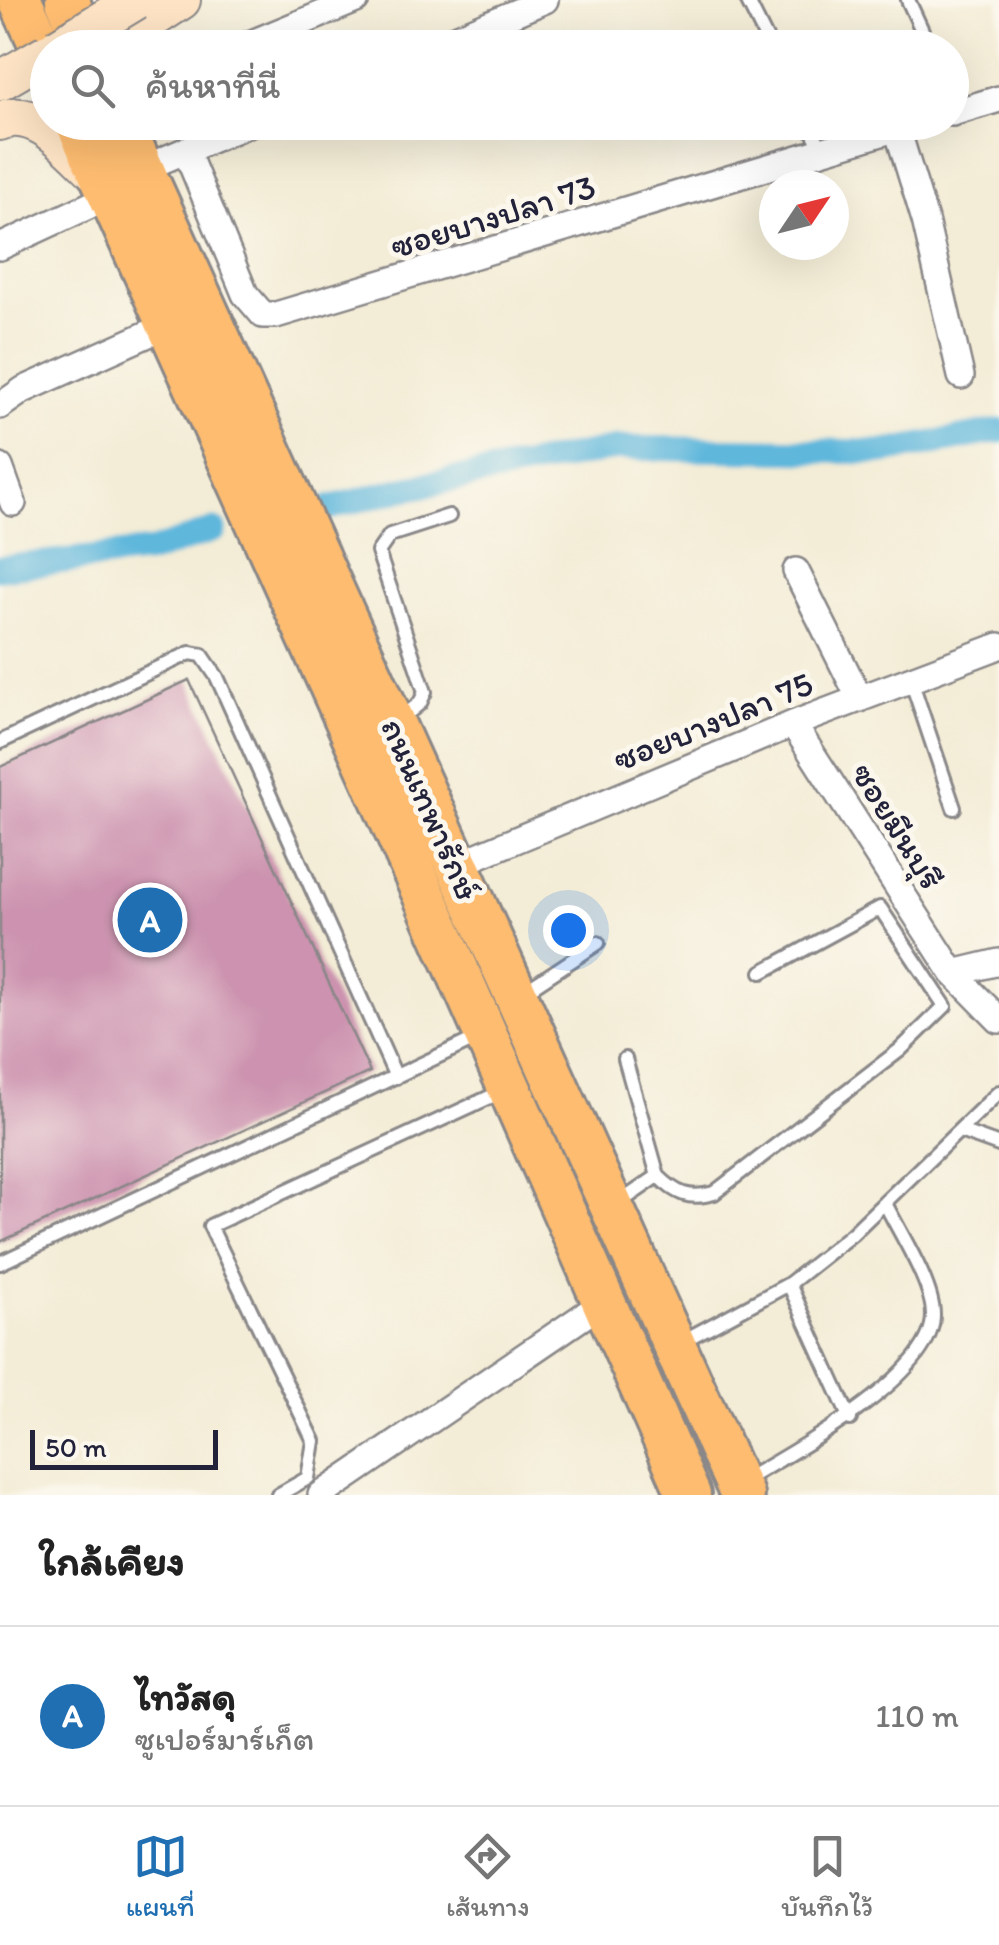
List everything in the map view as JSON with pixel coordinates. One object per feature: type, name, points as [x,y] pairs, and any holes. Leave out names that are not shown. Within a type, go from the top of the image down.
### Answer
[{"type":"main road","points":[[20,0],[35,30]]},
{"type":"main road","points":[[67,0],[80,30]]},
{"type":"main road","points":[[86,30],[136,0]]},
{"type":"main road","points":[[141,30],[182,0]]},
{"type":"main road","points":[[0,82],[30,66]]},
{"type":"main road","points":[[0,121],[22,116],[30,119]]},
{"type":"main road","points":[[83,140],[123,156]]},
{"type":"main road","name":"ถนนเทพารักษ์","points":[[101,140],[123,156],[393,725],[740,1490]]},
{"type":"main road","name":"ถนนเทพารักษ์","points":[[123,156],[168,326],[689,1495]]},
{"type":"street","points":[[284,30],[356,0]]},
{"type":"street","points":[[474,30],[545,0]]},
{"type":"street","points":[[969,104],[999,99]]},
{"type":"street","points":[[0,247],[123,156],[186,151],[212,140]]},
{"type":"street","name":"ซอยบางปลา 73","points":[[186,151],[245,294],[263,316],[332,302],[858,140]]},
{"type":"street","points":[[911,140],[961,376]]},
{"type":"street","points":[[0,406],[24,390],[168,326]]},
{"type":"street","points":[[0,467],[12,503]]},
{"type":"street","points":[[796,572],[860,699]]},
{"type":"street","name":"ซอยบางปลา 75","points":[[456,866],[793,724],[999,648]]},
{"type":"street","name":"ซอยมีนบุรี","points":[[793,724],[952,974],[999,1020]]},
{"type":"street","points":[[952,974],[999,962]]},
{"type":"street","points":[[320,1495],[604,1302]]},
{"type":"lane","points":[[747,0],[762,30]]},
{"type":"lane","points":[[908,0],[922,30]]},
{"type":"lane","points":[[817,140],[822,150]]},
{"type":"lane","points":[[393,725],[420,703],[425,692],[378,552],[390,535],[449,516]]},
{"type":"lane","points":[[0,742],[190,653],[202,655],[211,665],[396,1077]]},
{"type":"lane","points":[[911,680],[954,808]]},
{"type":"lane","points":[[625,1059],[658,1176],[672,1191],[694,1198],[714,1194],[900,1050],[945,1006],[880,908],[762,972]]},
{"type":"lane","points":[[516,997],[598,942]]},
{"type":"lane","points":[[0,1263],[486,1034]]},
{"type":"lane","points":[[278,1495],[308,1478],[314,1441],[210,1226],[510,1088]]},
{"type":"lane","points":[[675,1346],[789,1284],[885,1203],[999,1092]]},
{"type":"lane","points":[[960,1131],[999,1145]]},
{"type":"lane","points":[[612,1208],[658,1176]]},
{"type":"lane","points":[[740,1490],[850,1418],[919,1353],[931,1334],[930,1296],[885,1203]]},
{"type":"lane","points":[[789,1284],[850,1418]]},
{"type":"building","points":[[189,680],[370,1072],[0,1242],[0,767]]},
{"type":"waterway","points":[[328,508],[399,490],[617,448],[884,452],[999,431]]},
{"type":"waterway","points":[[0,568],[153,551],[214,530]]},
{"type":"place","name":"ไทวัสดุ","points":[[150,920]]}]
